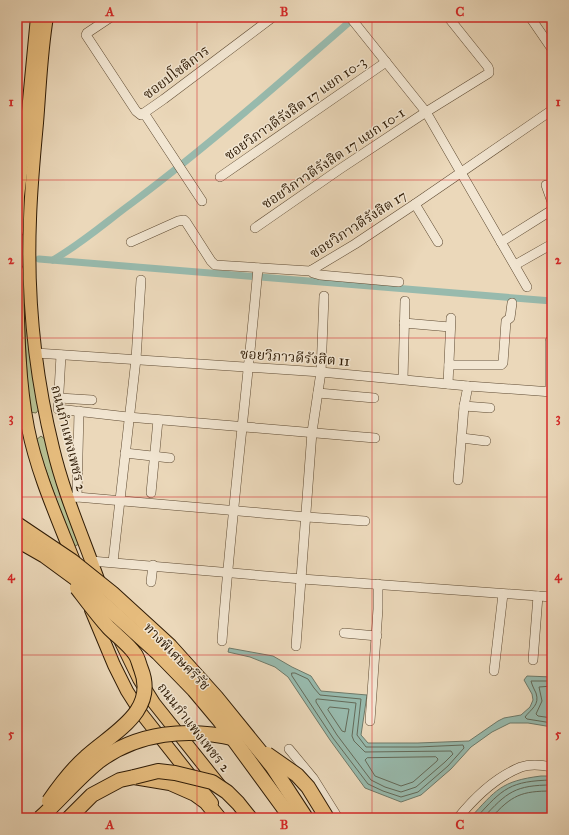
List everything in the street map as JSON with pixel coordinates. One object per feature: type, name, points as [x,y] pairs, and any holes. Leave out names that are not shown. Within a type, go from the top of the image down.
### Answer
[{"type":"highway","name":"ทางพิเศษศรีรัช","points":[[17,524],[72,561],[106,588],[170,646],[216,697],[272,766],[306,818]]},
{"type":"highway","name":"ทางพิเศษศรีรัช","points":[[17,540],[45,556],[75,578],[107,605],[158,653],[194,690],[255,768],[291,818]]},
{"type":"highway","points":[[39,818],[61,784],[73,769],[131,720],[138,710],[144,696],[145,689],[143,674],[136,655],[110,629],[63,570]]},
{"type":"highway","points":[[39,818],[99,762],[121,749],[145,739],[175,733],[193,732],[208,733],[240,740],[279,762],[298,775],[308,787],[327,818]]},
{"type":"highway","points":[[69,818],[92,795],[120,780],[158,771],[175,773],[212,782],[227,792],[250,818]]},
{"type":"highway","points":[[134,776],[170,783],[195,794],[206,802],[219,818]]},
{"type":"main road","points":[[17,231],[18,196],[37,17]]},
{"type":"main road","name":"ถนนกำแพงเพชร 2","points":[[47,17],[42,60],[30,221],[31,298],[36,353],[53,448],[72,498],[112,623],[139,679],[154,703],[246,818]]},
{"type":"main road","points":[[17,270],[20,360],[28,428],[42,475],[98,628],[127,691],[141,713],[224,818]]},
{"type":"main road","points":[[28,428],[48,424]]},
{"type":"street","name":"ซอยปโชติการ","points":[[111,17],[89,32],[86,36],[136,111],[141,115],[273,17]]},
{"type":"street","name":"ซอยวิภาวดีรังสิต 17 แยก 10-1","points":[[255,228],[426,112],[489,73],[488,67],[448,17]]},
{"type":"street","points":[[530,17],[552,49]]},
{"type":"street","points":[[353,20],[426,112],[527,287]]},
{"type":"street","name":"ซอยวิภาวดีรังสิต 17 แยก 10-3","points":[[220,177],[386,62]]},
{"type":"street","name":"ซอยวิภาวดีรังสิต 17","points":[[131,242],[178,221],[184,220],[215,265],[307,271],[312,270],[355,244],[415,204],[552,110]]},
{"type":"street","points":[[144,113],[202,201]]},
{"type":"street","points":[[546,185],[552,202]]},
{"type":"street","points":[[415,204],[438,242]]},
{"type":"street","points":[[501,242],[552,210]]},
{"type":"street","points":[[515,265],[552,244]]},
{"type":"street","points":[[222,641],[227,572],[243,428],[258,268]]},
{"type":"street","points":[[312,270],[313,273],[320,275],[399,282]]},
{"type":"street","points":[[113,562],[128,417],[136,358],[141,280]]},
{"type":"street","points":[[296,646],[307,517],[312,432],[320,372],[324,296]]},
{"type":"street","points":[[403,379],[405,301]]},
{"type":"street","points":[[449,365],[502,366],[506,321],[510,318],[512,303]]},
{"type":"street","points":[[404,323],[450,323],[448,384]]},
{"type":"street","points":[[551,392],[550,341],[552,340]]},
{"type":"street","name":"ซอยวิภาวดีรังสิต 11","points":[[36,353],[136,358],[551,392]]},
{"type":"street","points":[[61,355],[58,409],[243,428],[312,432],[375,438]]},
{"type":"street","points":[[458,480],[464,406],[468,386]]},
{"type":"street","points":[[318,393],[374,398]]},
{"type":"street","points":[[59,398],[92,400]]},
{"type":"street","points":[[464,406],[490,408]]},
{"type":"street","points":[[80,411],[72,498],[365,521]]},
{"type":"street","points":[[151,493],[158,420]]},
{"type":"street","points":[[462,438],[486,441]]},
{"type":"street","points":[[125,453],[170,458]]},
{"type":"street","points":[[91,560],[302,579],[552,597]]},
{"type":"street","points":[[151,582],[153,565]]},
{"type":"street","points":[[370,721],[377,636],[378,584]]},
{"type":"street","points":[[494,671],[503,594]]},
{"type":"street","points":[[533,660],[538,596]]},
{"type":"street","points":[[344,634],[377,636]]},
{"type":"street","points":[[289,749],[313,778],[338,818]]},
{"type":"street","points":[[458,818],[477,798],[502,777],[522,767],[542,765],[552,767]]},
{"type":"green space","points":[[36,53],[25,213],[40,408],[36,413],[30,412],[28,396],[21,252]]},
{"type":"green space","points":[[41,436],[46,440],[79,544],[73,547],[39,451],[36,440]]},
{"type":"water","points":[[229,648],[273,656],[311,676],[321,691],[367,695],[361,735],[368,743],[469,741],[498,721],[504,718],[521,715],[530,707],[533,700],[532,694],[524,680],[527,676],[552,677],[552,727],[528,723],[510,723],[492,732],[471,747],[451,769],[421,795],[401,802],[365,788],[330,740],[288,677],[275,667],[250,657],[228,652]]},
{"type":"water","points":[[541,776],[552,776],[552,818],[470,818],[486,800],[500,788],[517,781]]},
{"type":"waterway","points":[[53,260],[83,240],[161,181],[217,136],[355,17]]},
{"type":"waterway","points":[[39,259],[552,301]]}]
